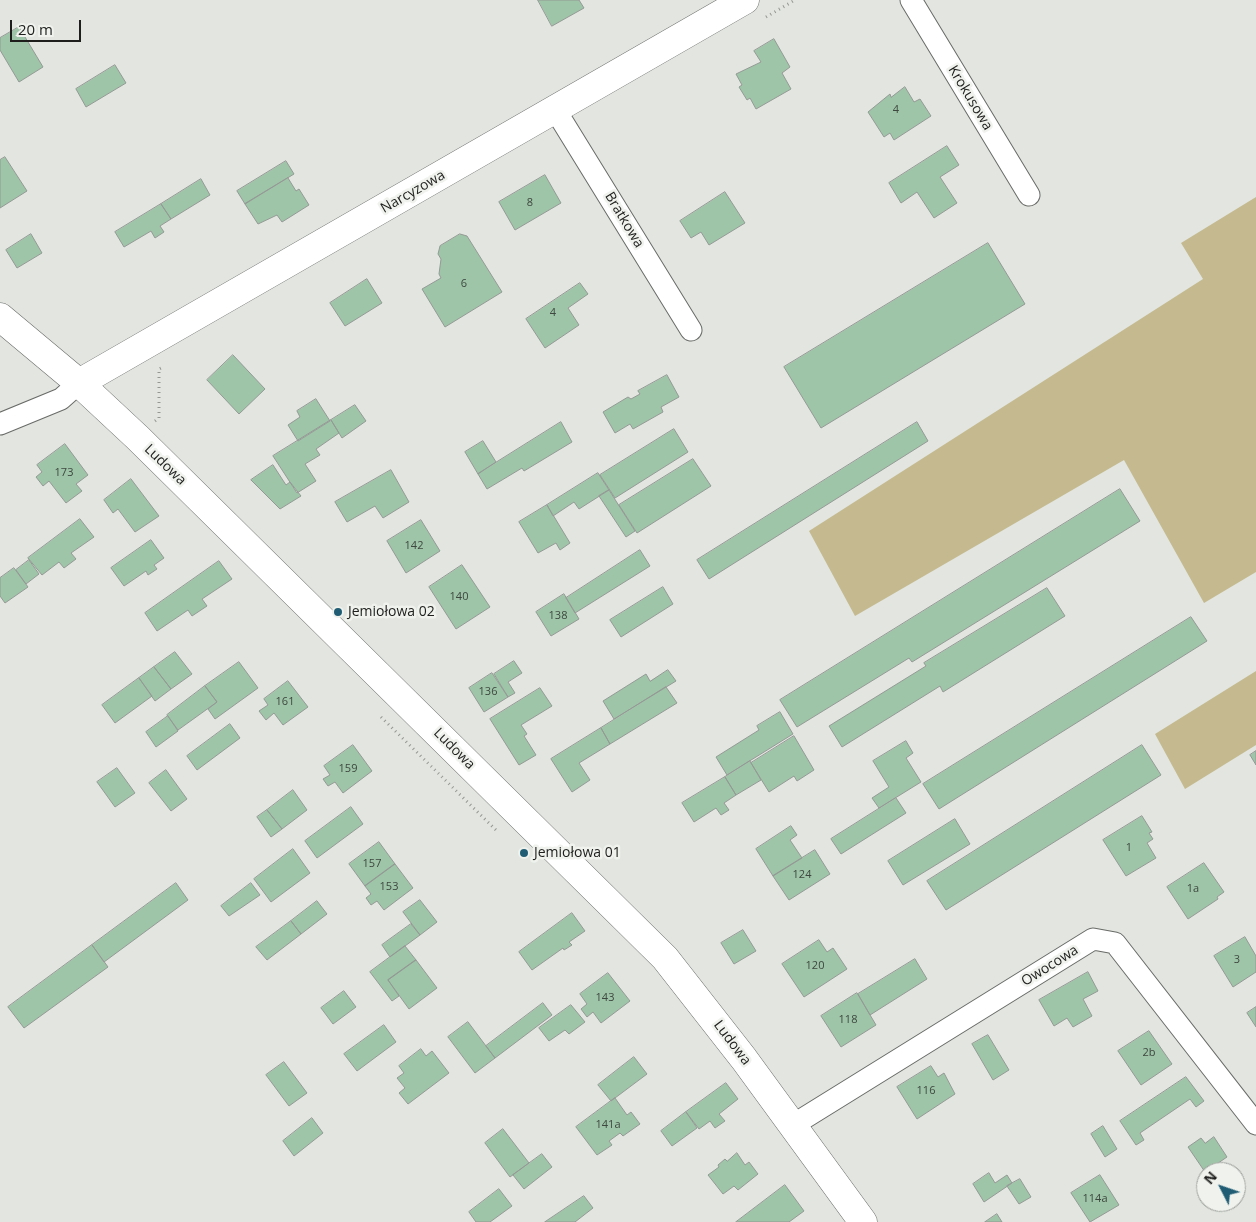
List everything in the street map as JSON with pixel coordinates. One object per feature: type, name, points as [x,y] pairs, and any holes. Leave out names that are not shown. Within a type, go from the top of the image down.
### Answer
[{"type":"main road","name":"Narcyzowa","points":[[79,383],[556,111],[754,10]]},
{"type":"main road","name":"Ludowa","points":[[0,318],[79,383],[347,643],[665,958],[793,1125],[863,1222]]},
{"type":"street","name":"Krokusowa","points":[[911,0],[1029,195]]},
{"type":"street","name":"Bratkowa","points":[[556,111],[691,330]]},
{"type":"street","points":[[0,424],[60,399],[79,383]]},
{"type":"street","name":"Owocowa","points":[[793,1125],[1093,939],[1115,944],[1256,1124]]},
{"type":"path","points":[[754,10],[795,0]]},
{"type":"path","points":[[154,423],[159,418],[159,369],[168,364]]},
{"type":"path","points":[[375,711],[451,788],[502,836]]},
{"type":"shaded area","points":[[1256,197],[1256,572],[1204,603],[1124,460],[855,616],[809,531],[1203,279],[1181,243]]},
{"type":"shaded area","points":[[1256,671],[1256,745],[1185,789],[1155,734]]},
{"type":"building","points":[[538,0],[579,0],[584,8],[552,26]]},
{"type":"building","points":[[19,27],[43,67],[19,82],[0,50],[0,38]]},
{"type":"building","points":[[774,39],[790,67],[782,73],[791,89],[756,109],[750,98],[747,100],[739,87],[742,85],[736,74],[761,62],[754,51]]},
{"type":"building","points":[[115,65],[126,83],[86,107],[76,89]]},
{"type":"building","points":[[905,87],[914,102],[920,99],[931,116],[894,140],[890,133],[884,137],[868,112],[890,94],[891,97]]},
{"type":"building","points":[[947,146],[959,165],[940,177],[957,203],[934,218],[917,192],[901,203],[889,183]]},
{"type":"building","points":[[5,157],[27,191],[0,208],[0,160]]},
{"type":"building","points":[[286,161],[294,174],[245,204],[237,191]]},
{"type":"building","points":[[545,175],[561,203],[515,230],[499,202]]},
{"type":"building","points":[[288,178],[296,191],[299,189],[309,205],[282,222],[277,215],[258,224],[245,204]]},
{"type":"building","points":[[201,179],[210,195],[171,219],[161,204]]},
{"type":"building","points":[[725,192],[745,223],[709,245],[701,232],[691,238],[680,221]]},
{"type":"building","points":[[161,204],[171,219],[160,226],[164,232],[155,238],[151,231],[124,247],[115,232]]},
{"type":"building","points":[[31,234],[42,253],[17,268],[6,250]]},
{"type":"building","points":[[460,234],[467,236],[502,292],[445,327],[422,289],[441,278],[439,274],[441,259],[438,254],[440,246]]},
{"type":"building","points":[[988,243],[1025,304],[821,428],[784,367]]},
{"type":"building","points":[[367,279],[382,303],[345,326],[330,303]]},
{"type":"building","points":[[580,283],[588,294],[568,308],[579,325],[545,348],[526,319]]},
{"type":"building","points":[[233,355],[265,389],[239,414],[207,380]]},
{"type":"building","points":[[667,375],[679,397],[661,407],[663,412],[633,429],[630,424],[615,433],[603,412],[628,397],[631,399],[640,394],[638,391]]},
{"type":"building","points":[[316,399],[330,421],[298,441],[288,425],[300,417],[297,411]]},
{"type":"building","points":[[355,405],[366,421],[342,438],[331,420]]},
{"type":"building","points":[[331,420],[339,433],[316,449],[320,455],[305,464],[316,481],[297,493],[273,456]]},
{"type":"building","points":[[561,422],[572,442],[524,471],[522,468],[487,489],[478,474]]},
{"type":"building","points":[[917,422],[928,441],[709,579],[697,560]]},
{"type":"building","points":[[674,429],[688,452],[615,498],[600,475]]},
{"type":"building","points":[[483,441],[496,462],[478,474],[465,452]]},
{"type":"building","points":[[65,444],[88,475],[76,484],[82,491],[66,503],[49,481],[43,486],[36,477],[42,472],[37,465]]},
{"type":"building","points":[[693,459],[711,486],[637,533],[619,505]]},
{"type":"building","points":[[273,465],[286,485],[290,482],[301,496],[280,509],[251,480]]},
{"type":"building","points":[[391,470],[409,502],[383,518],[375,506],[347,522],[335,502]]},
{"type":"building","points":[[598,473],[609,490],[579,509],[574,502],[553,516],[547,505]]},
{"type":"building","points":[[131,479],[159,516],[135,532],[118,509],[113,513],[104,500]]},
{"type":"building","points":[[1120,489],[1140,521],[912,662],[909,658],[797,727],[780,700]]},
{"type":"building","points":[[609,490],[635,531],[626,537],[599,496]]},
{"type":"building","points":[[547,505],[570,543],[560,550],[556,543],[538,553],[519,522]]},
{"type":"building","points":[[80,519],[94,537],[71,553],[76,559],[64,568],[59,562],[42,575],[28,558]]},
{"type":"building","points":[[421,520],[440,551],[406,573],[387,541]]},
{"type":"building","points":[[151,540],[164,558],[154,565],[157,569],[148,575],[146,571],[124,586],[111,568]]},
{"type":"building","points":[[640,550],[650,566],[575,613],[566,598]]},
{"type":"building","points":[[29,560],[39,574],[26,584],[16,570]]},
{"type":"building","points":[[219,561],[232,579],[202,599],[207,606],[192,616],[188,610],[157,631],[145,613]]},
{"type":"building","points":[[462,565],[490,607],[456,629],[429,587]]},
{"type":"building","points":[[14,568],[28,587],[5,603],[0,596],[0,578]]},
{"type":"building","points":[[663,587],[673,604],[621,637],[610,620]]},
{"type":"building","points":[[1047,588],[1065,616],[943,692],[940,686],[842,747],[829,726],[926,666],[924,663]]},
{"type":"building","points":[[564,594],[579,619],[551,636],[536,612]]},
{"type":"building","points":[[1191,617],[1207,641],[939,809],[923,784]]},
{"type":"building","points":[[175,652],[192,674],[171,689],[154,667]]},
{"type":"building","points":[[514,661],[522,673],[508,682],[515,693],[508,697],[494,674]]},
{"type":"building","points":[[239,662],[258,688],[215,719],[208,709],[217,702],[205,686]]},
{"type":"building","points":[[154,667],[171,689],[155,701],[139,678]]},
{"type":"building","points":[[668,670],[676,681],[614,719],[603,701],[646,674],[650,681]]},
{"type":"building","points":[[492,673],[508,697],[484,712],[469,688]]},
{"type":"building","points":[[139,678],[152,696],[115,723],[102,705]]},
{"type":"building","points":[[288,681],[308,707],[283,725],[274,713],[266,720],[259,711],[268,705],[264,699]]},
{"type":"building","points":[[205,686],[217,702],[178,730],[167,715]]},
{"type":"building","points":[[666,687],[677,703],[610,744],[601,728]]},
{"type":"building","points":[[540,688],[552,706],[521,725],[527,734],[524,736],[536,755],[519,765],[490,719]]},
{"type":"building","points":[[780,712],[793,734],[727,775],[716,757],[759,730],[757,726]]},
{"type":"building","points":[[168,716],[178,731],[156,747],[146,732]]},
{"type":"building","points":[[230,724],[240,738],[197,770],[187,756]]},
{"type":"building","points":[[601,728],[610,744],[579,763],[590,780],[572,792],[551,759]]},
{"type":"building","points":[[794,736],[814,770],[797,781],[794,776],[769,792],[751,763]]},
{"type":"building","points":[[906,741],[913,753],[906,758],[921,782],[879,808],[872,798],[889,787],[873,761]]},
{"type":"building","points":[[353,745],[372,771],[343,793],[335,782],[328,786],[323,779],[330,775],[324,766]]},
{"type":"building","points":[[1142,745],[1161,775],[946,910],[927,881]]},
{"type":"building","points":[[1256,751],[1256,765],[1250,755]]},
{"type":"building","points":[[750,761],[761,780],[736,795],[725,777]]},
{"type":"building","points":[[117,768],[135,793],[115,807],[97,782]]},
{"type":"building","points":[[166,770],[187,799],[171,811],[149,783]]},
{"type":"building","points":[[725,777],[736,795],[724,803],[729,810],[721,815],[716,808],[694,822],[682,803]]},
{"type":"building","points":[[293,790],[307,810],[282,829],[267,810]]},
{"type":"building","points":[[896,798],[906,813],[841,854],[831,839]]},
{"type":"building","points":[[351,807],[363,824],[317,858],[305,841]]},
{"type":"building","points":[[267,810],[282,829],[271,837],[257,817]]},
{"type":"building","points":[[1142,816],[1152,832],[1149,833],[1153,839],[1147,843],[1156,858],[1126,876],[1103,840]]},
{"type":"building","points":[[955,819],[970,844],[903,885],[888,861]]},
{"type":"building","points":[[791,826],[797,835],[790,840],[802,858],[773,876],[756,849]]},
{"type":"building","points":[[379,842],[395,864],[365,886],[349,864]]},
{"type":"building","points":[[293,849],[310,873],[271,902],[254,879]]},
{"type":"building","points":[[815,850],[830,874],[789,900],[773,876]]},
{"type":"building","points":[[1204,863],[1224,892],[1217,897],[1218,899],[1188,919],[1167,887]]},
{"type":"building","points":[[395,864],[413,888],[384,910],[377,901],[371,905],[366,898],[371,894],[365,886]]},
{"type":"building","points":[[176,883],[188,900],[104,962],[92,945]]},
{"type":"building","points":[[251,883],[260,895],[229,916],[221,906]]},
{"type":"building","points":[[420,900],[437,922],[420,935],[403,912]]},
{"type":"building","points":[[317,901],[327,914],[301,934],[291,921]]},
{"type":"building","points":[[572,913],[585,931],[569,942],[572,945],[564,950],[563,948],[532,970],[519,952]]},
{"type":"building","points":[[291,921],[301,934],[267,960],[256,947]]},
{"type":"building","points":[[411,924],[420,935],[390,957],[382,945]]},
{"type":"building","points":[[743,930],[756,951],[734,964],[721,943]]},
{"type":"building","points":[[1245,937],[1256,956],[1256,972],[1233,987],[1214,956]]},
{"type":"building","points":[[819,940],[827,952],[833,948],[847,969],[804,997],[782,964]]},
{"type":"building","points":[[92,945],[108,967],[24,1028],[8,1007]]},
{"type":"building","points":[[405,946],[416,960],[388,980],[399,996],[392,1001],[370,972]]},
{"type":"building","points":[[915,959],[927,979],[870,1015],[858,994]]},
{"type":"building","points":[[416,960],[437,988],[409,1009],[388,980]]},
{"type":"building","points":[[1088,972],[1098,991],[1083,999],[1092,1016],[1073,1027],[1067,1018],[1054,1026],[1039,1000]]},
{"type":"building","points":[[608,973],[630,1001],[601,1023],[593,1012],[587,1017],[581,1009],[587,1004],[580,994]]},
{"type":"building","points":[[344,991],[356,1007],[333,1024],[321,1008]]},
{"type":"building","points":[[857,993],[876,1025],[841,1047],[821,1016]]},
{"type":"building","points":[[543,1003],[552,1015],[495,1058],[486,1046]]},
{"type":"building","points":[[571,1005],[585,1022],[569,1034],[565,1030],[549,1041],[539,1028]]},
{"type":"building","points":[[1256,1007],[1256,1027],[1247,1013]]},
{"type":"building","points":[[468,1022],[495,1058],[475,1073],[448,1037]]},
{"type":"building","points":[[384,1025],[396,1042],[357,1071],[344,1054]]},
{"type":"building","points":[[1149,1031],[1172,1064],[1141,1085],[1118,1051]]},
{"type":"building","points":[[988,1035],[1009,1070],[993,1080],[972,1044]]},
{"type":"building","points":[[421,1049],[426,1056],[432,1051],[449,1073],[408,1104],[399,1093],[405,1088],[397,1078],[404,1073],[399,1066]]},
{"type":"building","points":[[634,1057],[647,1074],[611,1101],[598,1085]]},
{"type":"building","points":[[284,1062],[307,1093],[289,1106],[266,1075]]},
{"type":"building","points":[[931,1066],[938,1077],[944,1073],[955,1094],[917,1119],[897,1087]]},
{"type":"building","points":[[1186,1077],[1204,1101],[1196,1107],[1190,1099],[1140,1133],[1144,1140],[1136,1145],[1120,1121]]},
{"type":"building","points":[[726,1083],[738,1099],[719,1114],[725,1121],[715,1128],[710,1121],[699,1129],[686,1112]]},
{"type":"building","points":[[615,1098],[627,1115],[631,1112],[640,1124],[623,1136],[620,1133],[609,1141],[612,1145],[597,1155],[576,1127]]},
{"type":"building","points":[[686,1112],[697,1128],[672,1146],[661,1131]]},
{"type":"building","points":[[312,1118],[323,1133],[294,1156],[283,1141]]},
{"type":"building","points":[[1103,1126],[1117,1149],[1105,1157],[1091,1134]]},
{"type":"building","points":[[503,1129],[529,1163],[510,1177],[485,1143]]},
{"type":"building","points":[[1214,1137],[1227,1157],[1220,1162],[1198,1162],[1188,1147],[1201,1138],[1205,1143]]},
{"type":"building","points":[[737,1153],[745,1165],[749,1162],[758,1174],[738,1190],[734,1186],[723,1194],[708,1175],[719,1167],[718,1165],[725,1159],[727,1161]]},
{"type":"building","points":[[542,1154],[552,1167],[524,1189],[513,1175]]},
{"type":"building","points":[[989,1173],[995,1183],[1007,1175],[1012,1183],[984,1202],[973,1184]]},
{"type":"building","points":[[1100,1175],[1119,1205],[1090,1222],[1071,1193]]},
{"type":"building","points":[[1020,1179],[1031,1197],[1019,1204],[1007,1186]]},
{"type":"building","points":[[785,1185],[804,1211],[789,1222],[736,1222]]},
{"type":"building","points":[[499,1189],[512,1206],[490,1222],[476,1222],[469,1212]]},
{"type":"building","points":[[584,1196],[593,1208],[575,1222],[545,1222]]},
{"type":"building","points":[[997,1214],[1002,1222],[985,1222]]},
{"type":"place","name":"Jemiołowa 02","points":[[338,612]]},
{"type":"place","name":"Jemiołowa 01","points":[[524,853]]}]
